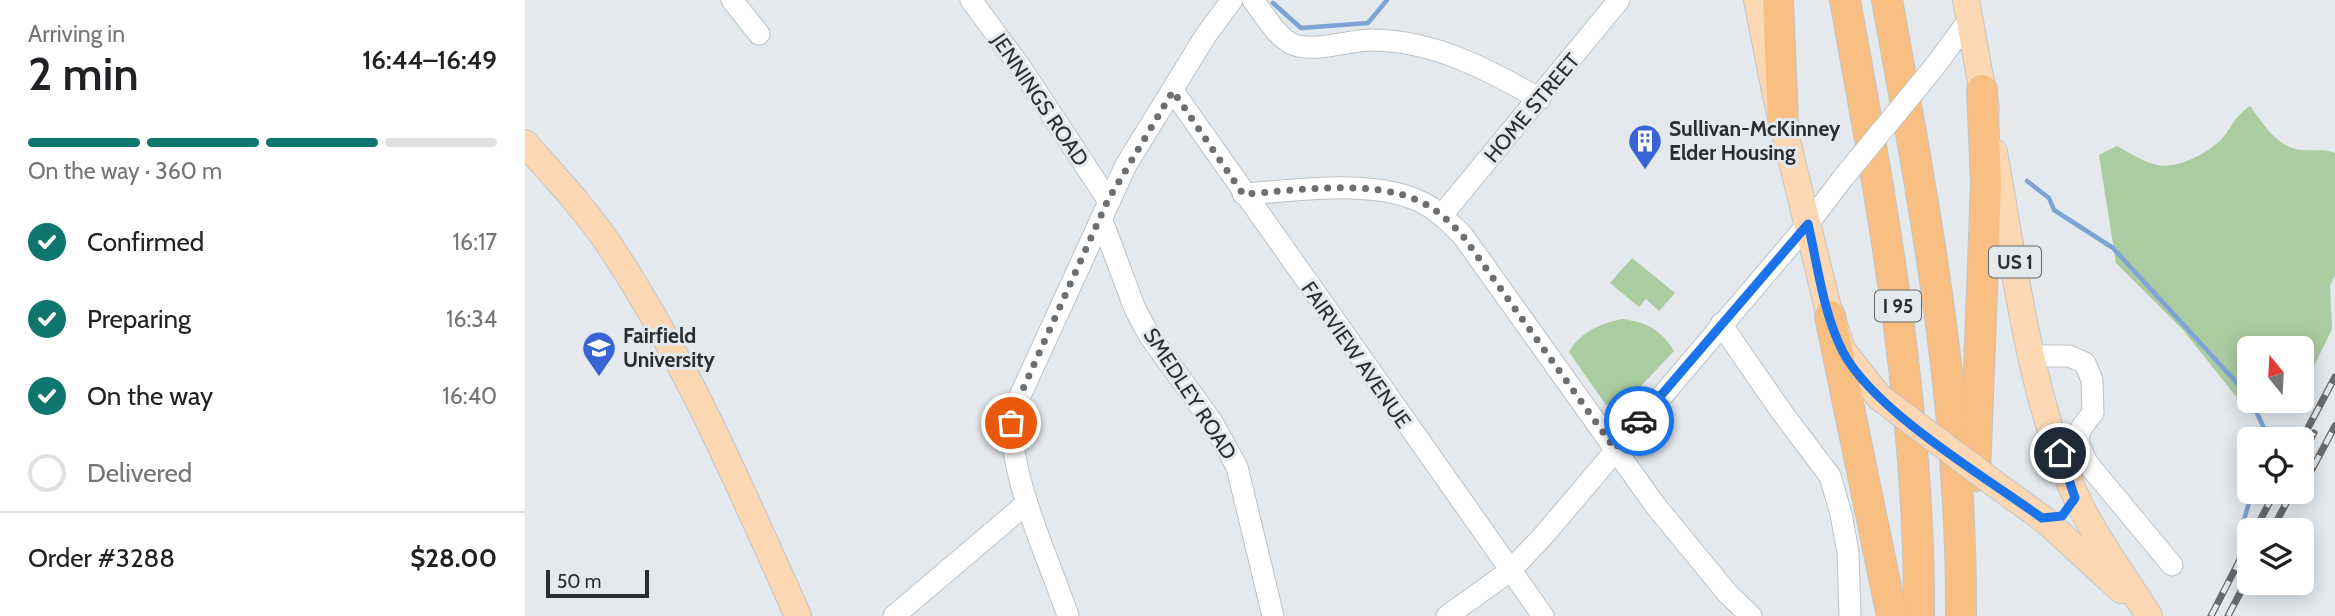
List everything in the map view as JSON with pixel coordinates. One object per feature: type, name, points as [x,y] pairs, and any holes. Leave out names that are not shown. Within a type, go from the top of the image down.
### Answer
[{"type":"highway","points":[[1778,0],[1783,122]]},
{"type":"highway","name":"I 95","points":[[1845,0],[1902,335],[1916,482],[1919,616]]},
{"type":"highway","name":"I 95","points":[[1887,0],[1930,236],[1951,388],[1959,489],[1963,616]]},
{"type":"highway","points":[[1963,616],[1975,495],[1984,253],[1986,159],[1982,90]]},
{"type":"highway","points":[[1830,316],[1892,616]]},
{"type":"main road","name":"US 1","points":[[1757,0],[1783,122],[1830,316],[1843,351],[1879,397],[2042,518],[2149,616],[2075,493],[2052,433],[2033,356],[1968,10]]},
{"type":"main road","points":[[525,143],[608,244],[670,345],[712,424],[798,616]]},
{"type":"main road","points":[[2042,518],[2062,516],[2072,505],[2075,493]]},
{"type":"street","points":[[732,0],[759,34]]},
{"type":"street","name":"JENNINGS ROAD","points":[[971,0],[1021,68],[1104,209]]},
{"type":"street","points":[[1068,616],[1027,503],[1010,432],[1013,411],[1104,209],[1206,35],[1232,0]]},
{"type":"street","points":[[1253,0],[1286,40],[1298,46],[1373,40],[1426,48],[1486,68],[1540,99]]},
{"type":"street","name":"HOME STREET","points":[[1443,215],[1619,0]]},
{"type":"street","points":[[1447,616],[1510,571],[1615,449],[1808,224],[1935,66],[1968,10]]},
{"type":"street","name":"FAIRVIEW AVENUE","points":[[1173,91],[1243,194],[1543,616]]},
{"type":"street","points":[[1243,194],[1375,191],[1407,196],[1443,215],[1463,236],[1615,449],[1690,548],[1751,616]]},
{"type":"street","name":"SMEDLEY ROAD","points":[[1104,209],[1145,326],[1212,422],[1237,467],[1273,616]]},
{"type":"street","points":[[1721,324],[1800,439],[1830,476],[1842,514],[1848,552],[1850,616]]},
{"type":"street","points":[[2033,356],[2069,356],[2085,363],[2092,380],[2093,413],[2079,429],[2077,444],[2088,464],[2172,565]]},
{"type":"street","points":[[894,616],[1027,503]]},
{"type":"green space","points":[[2250,106],[2269,131],[2288,146],[2300,150],[2335,153],[2335,275],[2330,286],[2332,329],[2314,366],[2314,336],[2237,336],[2237,398],[2183,330],[2116,263],[2099,155],[2117,146],[2157,165],[2175,165],[2212,147]]},
{"type":"green space","points":[[1632,258],[1675,293],[1659,311],[1646,299],[1639,307],[1610,283]]},
{"type":"green space","points":[[1622,319],[1653,328],[1674,351],[1622,406],[1606,405],[1569,352],[1579,339],[1592,330]]},
{"type":"waterway","points":[[1273,3],[1301,28],[1368,23],[1387,0]]},
{"type":"waterway","points":[[2027,181],[2049,198],[2054,210],[2113,248],[2237,383]]},
{"type":"waterway","points":[[2257,413],[2264,427]]},
{"type":"waterway","points":[[2245,518],[2249,504]]},
{"type":"railway","points":[[2308,427],[2335,377]]},
{"type":"railway","points":[[2314,466],[2335,426]]},
{"type":"railway","points":[[2261,518],[2269,504]]},
{"type":"railway","points":[[2278,518],[2286,504]]},
{"type":"railway","points":[[2211,616],[2237,565]]},
{"type":"railway","points":[[2228,616],[2239,595]]},
{"type":"way so far","points":[[1011,423],[1013,411],[1108,200],[1126,165],[1173,91],[1243,194],[1335,189],[1375,191],[1407,196],[1443,215],[1463,236],[1534,332],[1615,449],[1639,421]]},
{"type":"place","name":"Sullivan-McKinney Elder Housing","points":[[1645,171]]},
{"type":"place","name":"Fairfield University","points":[[599,378]]},
{"type":"route","points":[[1639,421],[1808,224],[1830,316],[1843,351],[1866,384],[1879,397],[1911,424],[2042,518],[2062,516],[2069,510],[2075,498],[2060,453]]}]
